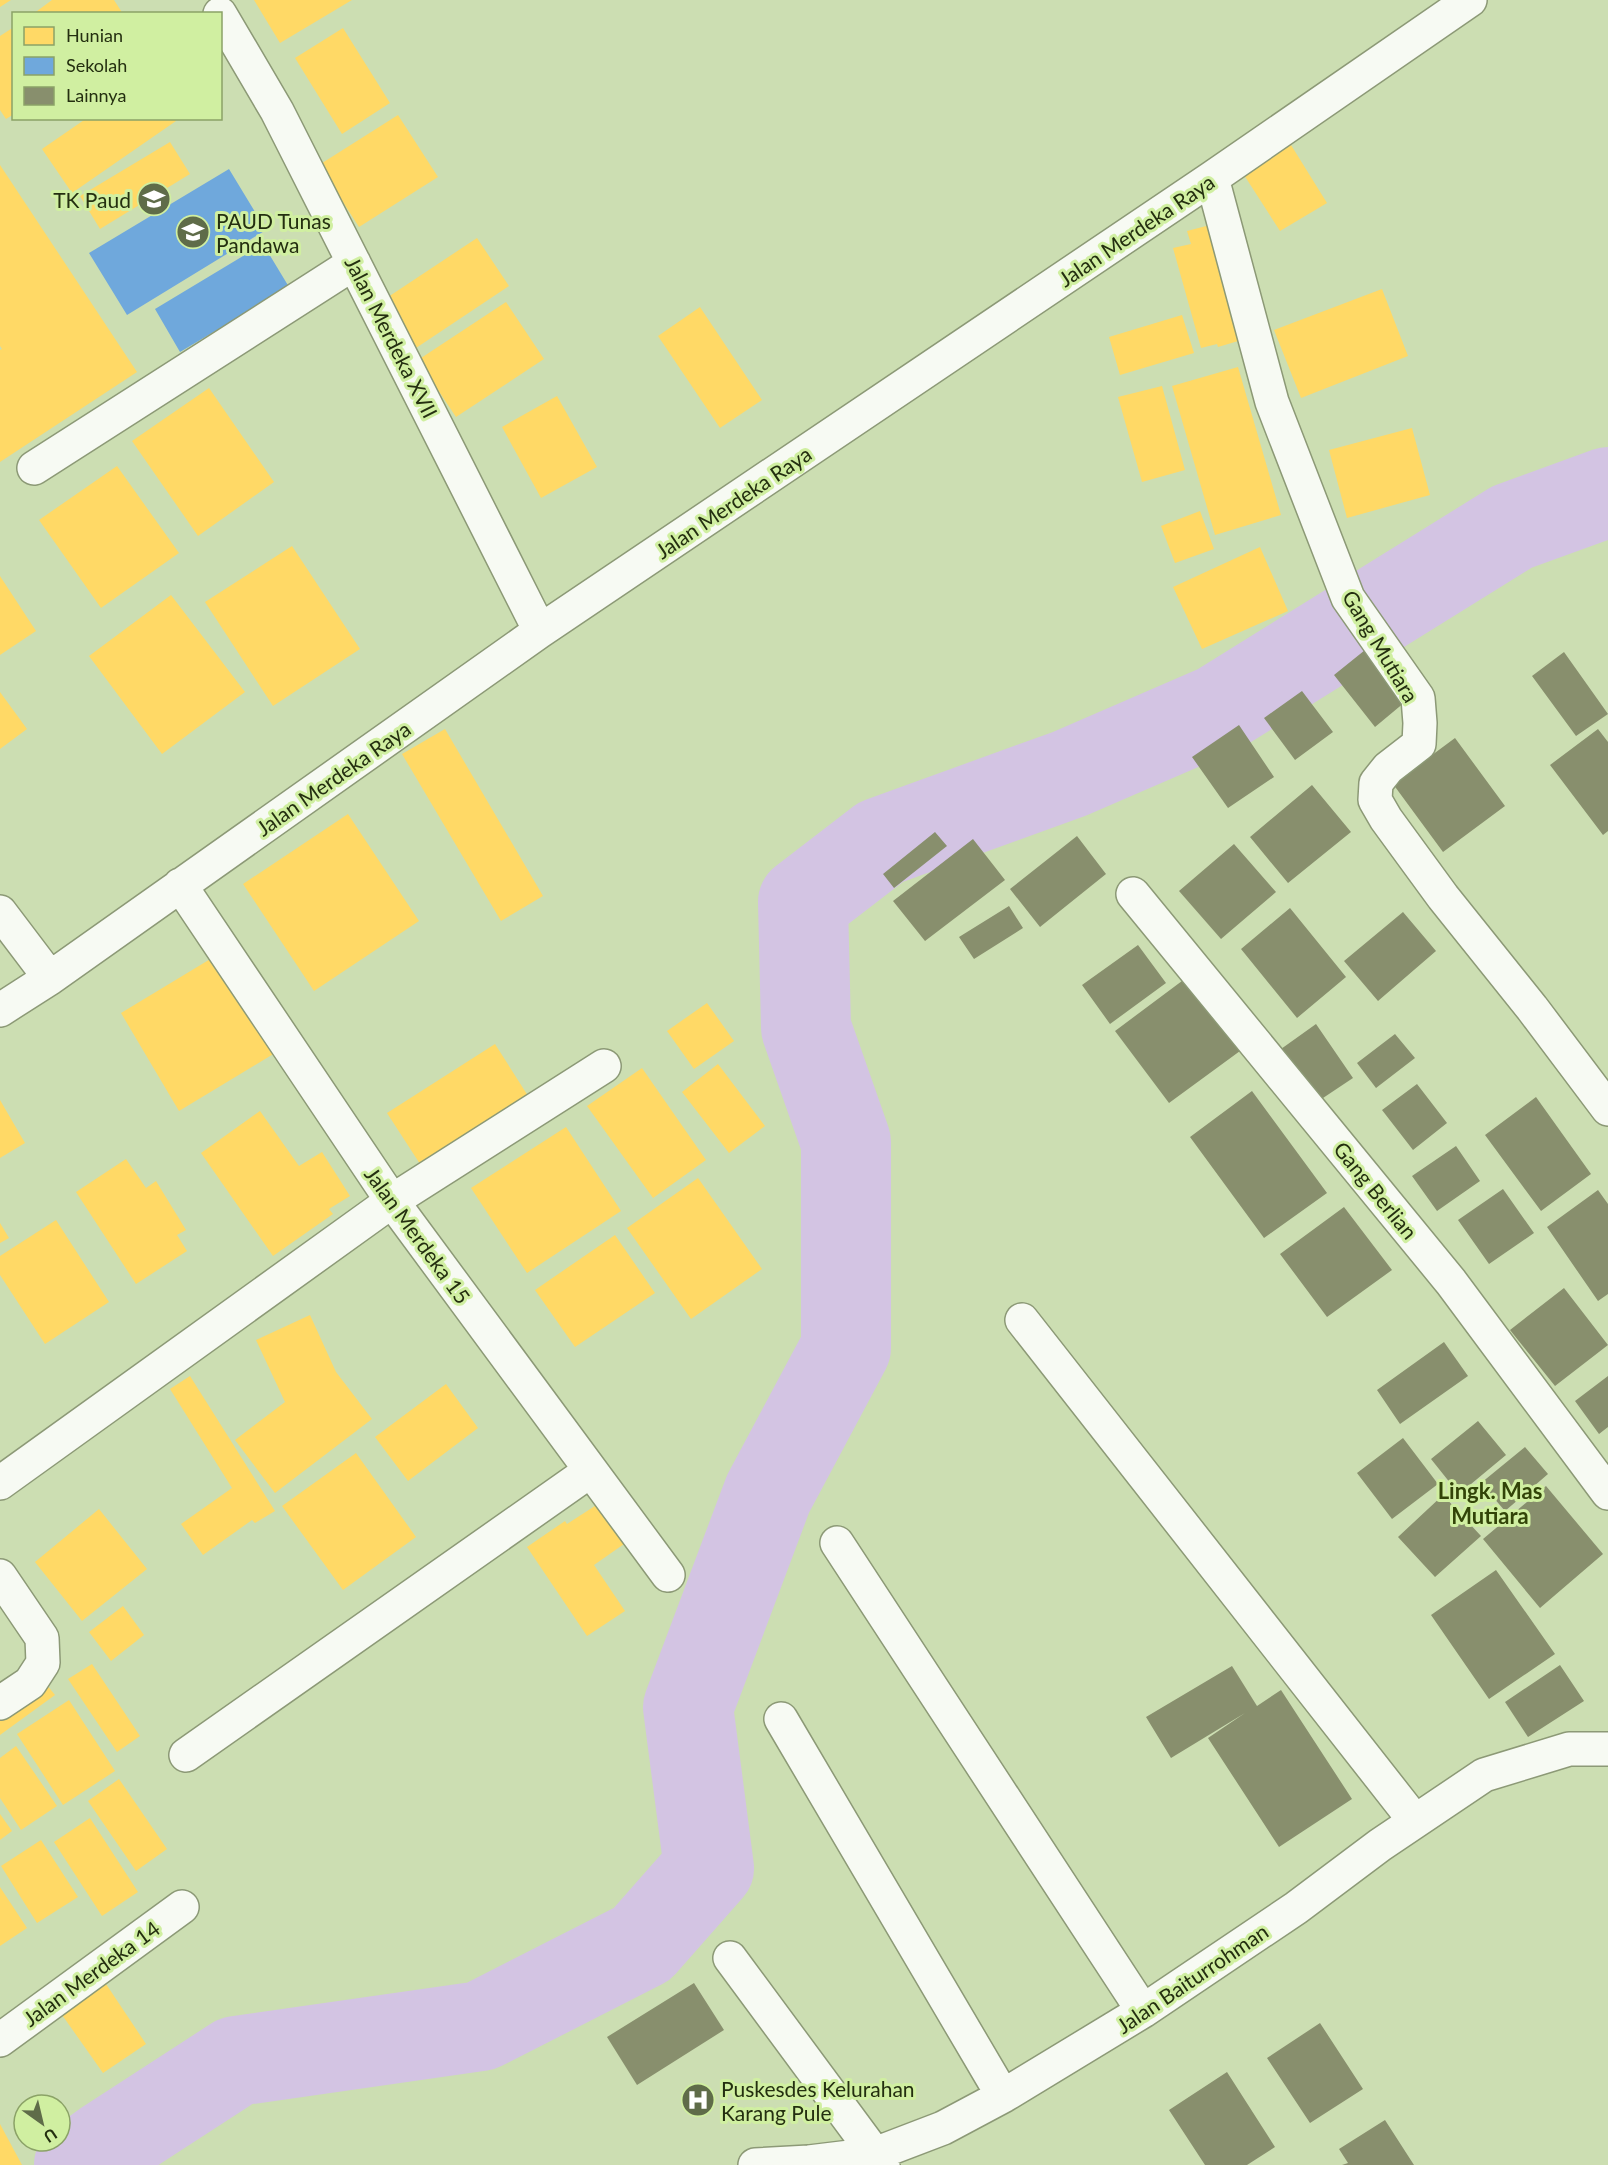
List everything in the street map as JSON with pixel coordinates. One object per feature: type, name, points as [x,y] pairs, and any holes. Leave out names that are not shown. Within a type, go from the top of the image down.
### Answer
[{"type":"street","name":"Jalan Merdeka Raya","points":[[0,1010],[50,978],[540,631],[1212,178],[1470,0]]},
{"type":"street","name":"Jalan Merdeka XVII","points":[[222,17],[277,111],[540,631]]},
{"type":"street","name":"Gang Mutiara","points":[[1212,178],[1272,402],[1348,598],[1418,698],[1419,744],[1388,768],[1376,783],[1375,801],[1443,897],[1532,1008],[1608,1109]]},
{"type":"street","points":[[34,468],[354,262]]},
{"type":"street","name":"Jalan Merdeka 15","points":[[180,885],[392,1201],[668,1575]]},
{"type":"street","name":"Gang Berlian","points":[[1133,894],[1451,1282],[1608,1493]]},
{"type":"street","points":[[0,912],[50,978]]},
{"type":"street","points":[[0,1483],[392,1201],[604,1066]]},
{"type":"street","points":[[1022,1320],[1415,1821]]},
{"type":"street","points":[[186,1755],[590,1471]]},
{"type":"street","points":[[837,1543],[1143,2011]]},
{"type":"street","points":[[0,1576],[42,1638],[43,1663],[30,1683],[0,1703]]},
{"type":"street","points":[[781,1719],[1003,2096]]},
{"type":"street","name":"Jalan Baiturrohman","points":[[755,2165],[879,2159],[943,2128],[1003,2096],[1143,2011],[1296,1908],[1380,1845],[1484,1775],[1569,1749],[1608,1749]]},
{"type":"street","name":"Jalan Merdeka 14","points":[[0,2040],[182,1907]]},
{"type":"street","points":[[730,1958],[879,2159]]},
{"type":"building: Hunian","points":[[0,0],[11,0],[0,7]]},
{"type":"building: Hunian","points":[[52,0],[114,0],[122,12],[36,12]]},
{"type":"building: Hunian","points":[[254,0],[352,0],[280,43]]},
{"type":"building: Hunian","points":[[12,28],[12,115],[6,119],[0,110],[0,36]]},
{"type":"building: Hunian","points":[[343,28],[390,103],[342,134],[295,58]]},
{"type":"building: Hunian","points":[[398,115],[438,177],[359,227],[319,165]]},
{"type":"building: Hunian","points":[[84,120],[176,121],[72,193],[42,149]]},
{"type":"building: Hunian","points":[[170,142],[190,174],[100,229],[80,196]]},
{"type":"building: Hunian","points":[[1291,145],[1327,203],[1280,231],[1244,175]]},
{"type":"building: Hunian","points":[[0,165],[137,372],[0,462],[0,350],[2,349],[0,346]]},
{"type":"building: Hunian","points":[[1214,224],[1245,339],[1218,347],[1217,344],[1201,348],[1173,248],[1191,244],[1187,231]]},
{"type":"building: Hunian","points":[[477,238],[509,286],[410,352],[379,303]]},
{"type":"building: Hunian","points":[[1382,289],[1408,356],[1301,398],[1274,330]]},
{"type":"building: Hunian","points":[[506,302],[544,359],[456,417],[418,360]]},
{"type":"building: Hunian","points":[[700,307],[762,400],[720,428],[658,336]]},
{"type":"building: Hunian","points":[[1182,315],[1194,353],[1120,375],[1109,337]]},
{"type":"building: Hunian","points":[[1238,367],[1281,515],[1215,535],[1172,386]]},
{"type":"building: Hunian","points":[[1162,386],[1185,470],[1142,482],[1118,397]]},
{"type":"building: Hunian","points":[[209,388],[274,482],[198,536],[132,441]]},
{"type":"building: Hunian","points":[[557,396],[597,467],[541,498],[502,427]]},
{"type":"building: Hunian","points":[[1412,428],[1430,495],[1347,518],[1329,450]]},
{"type":"building: Hunian","points":[[117,466],[179,553],[101,608],[39,520]]},
{"type":"building: Hunian","points":[[1200,511],[1214,549],[1175,563],[1161,526]]},
{"type":"building: Hunian","points":[[292,546],[360,649],[273,706],[205,602]]},
{"type":"building: Hunian","points":[[1260,547],[1288,611],[1202,649],[1173,587]]},
{"type":"building: Hunian","points":[[0,576],[36,631],[0,655]]},
{"type":"building: Hunian","points":[[171,595],[245,692],[162,754],[89,656]]},
{"type":"building: Hunian","points":[[0,692],[27,729],[0,749]]},
{"type":"building: Hunian","points":[[445,729],[543,896],[501,921],[402,754]]},
{"type":"building: Hunian","points":[[348,814],[419,921],[314,991],[243,884]]},
{"type":"building: Hunian","points":[[217,955],[275,1053],[179,1111],[121,1013]]},
{"type":"building: Hunian","points":[[707,1003],[734,1041],[694,1069],[667,1031]]},
{"type":"building: Hunian","points":[[495,1044],[530,1099],[422,1167],[387,1113]]},
{"type":"building: Hunian","points":[[718,1064],[765,1126],[729,1153],[682,1092]]},
{"type":"building: Hunian","points":[[642,1068],[706,1160],[653,1198],[587,1106]]},
{"type":"building: Hunian","points":[[0,1100],[25,1143],[0,1158]]},
{"type":"building: Hunian","points":[[260,1111],[299,1166],[322,1152],[350,1196],[329,1209],[333,1214],[273,1256],[201,1153]]},
{"type":"building: Hunian","points":[[566,1127],[621,1211],[527,1273],[471,1188]]},
{"type":"building: Hunian","points":[[126,1159],[146,1188],[156,1181],[186,1230],[177,1235],[187,1251],[136,1284],[76,1192]]},
{"type":"building: Hunian","points":[[698,1178],[762,1269],[691,1319],[627,1228]]},
{"type":"building: Hunian","points":[[56,1220],[109,1302],[45,1344],[0,1275],[0,1256]]},
{"type":"building: Hunian","points":[[0,1223],[9,1238],[0,1243]]},
{"type":"building: Hunian","points":[[615,1235],[655,1293],[575,1347],[535,1290]]},
{"type":"building: Hunian","points":[[310,1315],[336,1372],[372,1419],[275,1493],[235,1440],[285,1402],[256,1340]]},
{"type":"building: Hunian","points":[[190,1376],[275,1511],[255,1523],[252,1520],[203,1555],[181,1524],[232,1488],[170,1389]]},
{"type":"building: Hunian","points":[[446,1384],[478,1428],[408,1481],[375,1437]]},
{"type":"building: Hunian","points":[[356,1453],[416,1537],[343,1590],[282,1506]]},
{"type":"building: Hunian","points":[[598,1504],[624,1544],[594,1565],[625,1611],[587,1636],[527,1547],[565,1521],[567,1524]]},
{"type":"building: Hunian","points":[[99,1509],[147,1569],[82,1621],[35,1562]]},
{"type":"building: Hunian","points":[[123,1606],[144,1635],[111,1661],[89,1632]]},
{"type":"building: Hunian","points":[[92,1664],[140,1736],[117,1752],[68,1679]]},
{"type":"building: Hunian","points":[[43,1680],[55,1695],[0,1735],[0,1712]]},
{"type":"building: Hunian","points":[[69,1700],[115,1771],[63,1805],[17,1734]]},
{"type":"building: Hunian","points":[[16,1746],[57,1806],[21,1830],[0,1798],[0,1758]]},
{"type":"building: Hunian","points":[[119,1779],[167,1849],[136,1871],[88,1801]]},
{"type":"building: Hunian","points":[[0,1814],[12,1831],[0,1840]]},
{"type":"building: Hunian","points":[[90,1818],[138,1892],[102,1916],[54,1842]]},
{"type":"building: Hunian","points":[[41,1840],[78,1897],[37,1923],[1,1866]]},
{"type":"building: Hunian","points":[[0,1887],[27,1928],[0,1946]]},
{"type":"building: Hunian","points":[[104,1981],[146,2044],[103,2073],[60,2012]]},
{"type":"building: Hunian","points":[[0,2124],[12,2146],[12,2153],[16,2153],[22,2165],[0,2165]]},
{"type":"building: Sekolah","points":[[229,169],[266,230],[127,315],[89,253]]},
{"type":"building: Sekolah","points":[[263,244],[289,287],[180,352],[155,309]]},
{"type":"building: Lainnya","points":[[1370,646],[1411,697],[1375,727],[1334,675]]},
{"type":"building: Lainnya","points":[[1564,652],[1608,714],[1576,736],[1532,676]]},
{"type":"building: Lainnya","points":[[1302,691],[1333,732],[1295,760],[1264,718]]},
{"type":"building: Lainnya","points":[[1239,725],[1274,777],[1228,808],[1192,757]]},
{"type":"building: Lainnya","points":[[1598,729],[1608,742],[1608,831],[1603,835],[1550,765]]},
{"type":"building: Lainnya","points":[[1455,738],[1505,806],[1443,852],[1393,784]]},
{"type":"building: Lainnya","points":[[1312,785],[1351,832],[1288,883],[1250,837]]},
{"type":"building: Lainnya","points":[[935,832],[947,846],[894,888],[883,874]]},
{"type":"building: Lainnya","points":[[1077,836],[1106,874],[1040,927],[1010,889]]},
{"type":"building: Lainnya","points":[[973,839],[1005,880],[925,941],[893,901]]},
{"type":"building: Lainnya","points":[[1234,844],[1276,892],[1221,939],[1179,891]]},
{"type":"building: Lainnya","points":[[1009,906],[1023,928],[974,959],[959,937]]},
{"type":"building: Lainnya","points":[[1290,908],[1346,977],[1297,1018],[1241,949]]},
{"type":"building: Lainnya","points":[[1403,912],[1436,951],[1378,1001],[1344,961]]},
{"type":"building: Lainnya","points":[[1138,945],[1166,983],[1110,1024],[1082,985]]},
{"type":"building: Lainnya","points":[[1186,978],[1240,1051],[1169,1103],[1115,1031]]},
{"type":"building: Lainnya","points":[[1316,1024],[1353,1078],[1311,1106],[1274,1054]]},
{"type":"building: Lainnya","points":[[1395,1034],[1415,1058],[1376,1088],[1357,1063]]},
{"type":"building: Lainnya","points":[[1417,1084],[1447,1123],[1413,1150],[1382,1110]]},
{"type":"building: Lainnya","points":[[1252,1091],[1327,1193],[1264,1238],[1190,1137]]},
{"type":"building: Lainnya","points":[[1536,1097],[1591,1174],[1541,1211],[1485,1135]]},
{"type":"building: Lainnya","points":[[1456,1146],[1480,1181],[1437,1211],[1412,1176]]},
{"type":"building: Lainnya","points":[[1503,1189],[1534,1233],[1489,1264],[1458,1220]]},
{"type":"building: Lainnya","points":[[1598,1190],[1608,1204],[1608,1294],[1598,1301],[1547,1227]]},
{"type":"building: Lainnya","points":[[1344,1207],[1392,1270],[1327,1317],[1280,1254]]},
{"type":"building: Lainnya","points":[[1564,1288],[1608,1345],[1555,1386],[1510,1330]]},
{"type":"building: Lainnya","points":[[1444,1342],[1468,1376],[1400,1424],[1377,1390]]},
{"type":"building: Lainnya","points":[[1608,1376],[1608,1427],[1599,1434],[1575,1401]]},
{"type":"building: Lainnya","points":[[1478,1421],[1506,1455],[1459,1494],[1431,1459]]},
{"type":"building: Lainnya","points":[[1403,1438],[1438,1484],[1392,1519],[1357,1473]]},
{"type":"building: Lainnya","points":[[1525,1447],[1548,1474],[1505,1511],[1481,1483]]},
{"type":"building: Lainnya","points":[[1546,1486],[1603,1554],[1540,1608],[1483,1539]]},
{"type":"building: Lainnya","points":[[1443,1495],[1481,1536],[1435,1577],[1398,1537]]},
{"type":"building: Lainnya","points":[[1496,1570],[1555,1654],[1489,1699],[1431,1615]]},
{"type":"building: Lainnya","points":[[1560,1665],[1584,1701],[1528,1737],[1505,1702]]},
{"type":"building: Lainnya","points":[[1232,1666],[1257,1706],[1281,1690],[1352,1799],[1279,1847],[1208,1738],[1245,1713],[1171,1758],[1146,1717]]},
{"type":"building: Lainnya","points":[[694,1983],[724,2030],[637,2085],[607,2037]]},
{"type":"building: Lainnya","points":[[1320,2023],[1363,2089],[1310,2123],[1267,2058]]},
{"type":"building: Lainnya","points":[[1227,2072],[1275,2147],[1247,2165],[1205,2165],[1169,2110]]},
{"type":"building: Lainnya","points":[[1385,2120],[1414,2165],[1342,2165],[1348,2163],[1339,2149]]},
{"type":"waterway","points":[[79,2165],[236,2061],[481,2026],[642,1944],[709,1868],[688,1707],[768,1494],[846,1348],[846,1142],[806,1028],[803,902],[881,842],[1069,774],[1219,709],[1512,527],[1608,492]]},
{"type":"place","name":"TK Paud","points":[[154,199]]},
{"type":"place","name":"PAUD Tunas Pandawa","points":[[193,232]]},
{"type":"place","name":"Puskesdes Kelurahan Karang Pule","points":[[698,2100]]},
{"type":"district","name":"Lingk. Mas Mutiara","points":[[1490,1502]]}]
